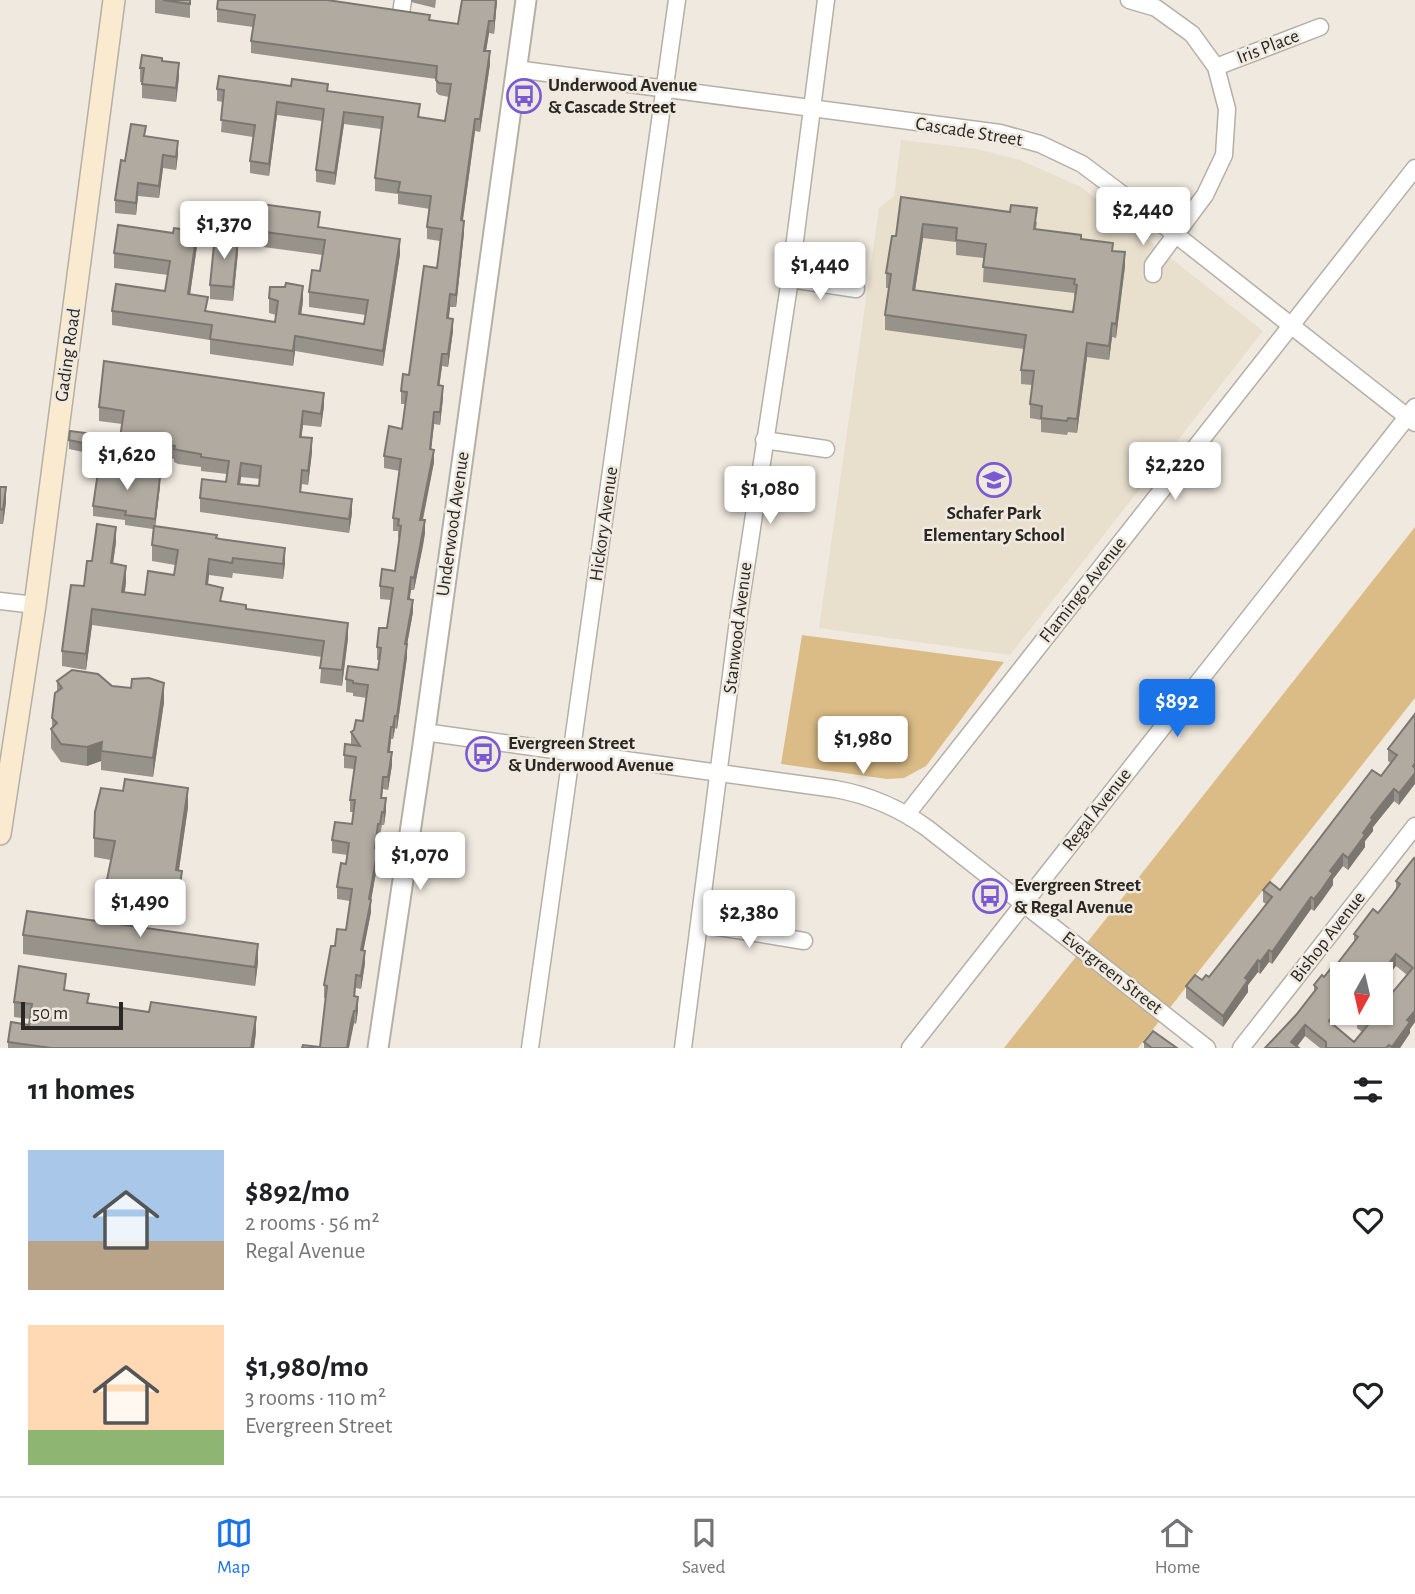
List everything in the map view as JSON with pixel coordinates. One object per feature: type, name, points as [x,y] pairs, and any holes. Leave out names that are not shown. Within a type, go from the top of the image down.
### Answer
[{"type":"main road","name":"Gading Road","points":[[0,834],[35,605],[114,0]]},
{"type":"street","name":"Underwood Avenue","points":[[378,1048],[526,0]]},
{"type":"street","name":"Hickory Avenue","points":[[530,1048],[677,0]]},
{"type":"street","name":"Stanwood Avenue","points":[[683,1048],[739,613],[790,279],[826,0]]},
{"type":"street","points":[[1129,0],[1156,8],[1192,34],[1216,67],[1227,109],[1224,155],[1205,195],[1153,264],[1153,274]]},
{"type":"street","points":[[397,8],[420,16]]},
{"type":"street","name":"Iris Place","points":[[1216,67],[1320,27]]},
{"type":"street","name":"Cascade Street","points":[[516,69],[1000,133],[1040,144],[1082,164],[1413,416]]},
{"type":"street","name":"Flamingo Avenue","points":[[907,814],[1415,168]]},
{"type":"street","points":[[790,279],[856,289]]},
{"type":"street","name":"Regal Avenue","points":[[910,1048],[1413,416]]},
{"type":"street","points":[[764,440],[826,449]]},
{"type":"street","points":[[0,601],[35,605]]},
{"type":"street","name":"Evergreen Street","points":[[424,732],[846,791],[883,802],[907,814],[1207,1048]]},
{"type":"street","name":"Bishop Avenue","points":[[1241,1048],[1415,826]]},
{"type":"street","points":[[700,924],[804,941]]},
{"type":"shaded area","name":"Schafer Park Elementary School","points":[[901,140],[977,149],[1020,160],[1081,187],[1263,331],[1010,655],[819,628],[879,208],[894,196]]},
{"type":"shaded area","points":[[1415,527],[1415,698],[1138,1048],[1004,1048]]},
{"type":"shaded area","points":[[802,635],[1004,662],[926,766],[904,778],[887,779],[781,764]]},
{"type":"building","points":[[163,0],[190,0],[190,4]]},
{"type":"building","points":[[218,0],[327,0],[430,15],[429,20],[458,24],[462,0],[496,0],[494,21],[489,21],[484,51],[490,51],[480,119],[475,119],[461,220],[464,221],[456,295],[450,294],[447,318],[453,319],[448,354],[442,354],[438,385],[443,386],[440,412],[434,412],[430,449],[434,450],[420,520],[425,520],[414,578],[411,577],[408,599],[413,600],[397,716],[391,727],[388,752],[392,752],[388,777],[383,777],[381,798],[386,798],[384,813],[382,812],[378,824],[375,848],[378,849],[361,950],[365,951],[361,976],[356,975],[354,996],[358,997],[347,1048],[302,1048],[303,1045],[320,1047],[327,986],[324,985],[331,946],[335,946],[337,929],[346,930],[352,889],[337,887],[341,863],[346,864],[349,843],[332,840],[335,822],[352,824],[355,800],[350,800],[356,757],[344,755],[345,744],[360,746],[351,732],[356,720],[363,721],[368,685],[346,679],[348,666],[378,670],[381,648],[377,647],[379,628],[387,628],[393,588],[380,586],[382,569],[395,571],[401,526],[398,525],[399,519],[393,518],[401,459],[384,456],[389,426],[402,429],[407,392],[401,391],[403,374],[409,375],[424,266],[437,268],[442,229],[427,227],[431,196],[398,192],[400,182],[375,178],[383,117],[344,112],[335,173],[316,170],[324,109],[277,102],[269,164],[250,161],[255,125],[221,120],[224,90],[217,89],[219,76],[291,86],[292,79],[328,84],[327,91],[420,104],[418,117],[445,121],[451,84],[439,83],[436,80],[437,66],[251,41],[255,15],[217,9]]},
{"type":"building","points":[[142,55],[179,63],[176,88],[142,84]]},
{"type":"building","points":[[131,124],[146,126],[144,136],[178,141],[176,157],[163,155],[159,186],[138,183],[136,203],[115,200],[121,160],[125,161]]},
{"type":"building","points":[[901,197],[1010,212],[1011,205],[1037,208],[1034,229],[1081,235],[1081,239],[1113,243],[1112,251],[1125,252],[1116,324],[1112,323],[1109,346],[1087,343],[1077,419],[1068,418],[1067,421],[1041,418],[1042,406],[1030,404],[1034,371],[1021,370],[1026,335],[885,315],[891,274],[886,273],[892,236],[896,236]],"holes":[[[923,224],[957,228],[956,240],[986,244],[983,267],[1075,279],[1074,284],[1077,285],[1073,312],[913,290]]]},
{"type":"building","points":[[246,202],[320,212],[318,227],[400,239],[383,351],[295,336],[293,351],[210,339],[212,325],[112,311],[116,284],[165,291],[170,261],[114,253],[118,225],[173,233],[174,228],[197,231],[188,294],[208,297],[205,311],[275,322],[278,301],[269,298],[270,287],[285,287],[286,283],[303,286],[299,314],[364,324],[368,300],[309,292],[312,270],[320,271],[325,240],[242,229]]},
{"type":"building","points":[[215,235],[238,238],[233,287],[210,285]]},
{"type":"building","points":[[104,361],[324,393],[321,414],[303,411],[300,437],[312,438],[308,471],[302,470],[300,492],[352,499],[349,519],[200,498],[202,479],[226,482],[229,461],[201,457],[201,454],[174,449],[175,446],[151,442],[151,447],[137,445],[138,441],[120,438],[124,411],[99,407]],"holes":[[[241,463],[261,466],[259,486],[238,484]]]},
{"type":"building","points":[[70,431],[109,436],[106,453],[83,449],[83,443],[69,440]]},
{"type":"building","points":[[99,465],[117,467],[117,471],[160,477],[155,519],[125,515],[126,511],[93,506]]},
{"type":"building","points":[[0,487],[6,487],[3,510],[0,509]]},
{"type":"building","points":[[97,524],[116,527],[111,563],[126,566],[122,592],[145,595],[148,571],[174,575],[178,550],[152,545],[154,526],[285,548],[283,564],[233,558],[232,563],[209,559],[206,584],[223,588],[220,601],[246,605],[246,609],[348,623],[342,670],[320,668],[324,641],[92,609],[86,654],[62,651],[71,585],[84,586],[87,561],[92,561]]},
{"type":"building","points":[[72,670],[98,674],[112,686],[131,688],[132,679],[149,678],[164,683],[153,758],[101,751],[102,742],[87,747],[61,744],[51,729],[57,723],[52,718],[55,693],[62,688],[57,681]]},
{"type":"building","points":[[1415,714],[1415,773],[1399,793],[1394,789],[1371,818],[1373,819],[1363,833],[1365,835],[1348,858],[1343,854],[1330,871],[1333,873],[1322,889],[1314,899],[1311,897],[1272,952],[1269,950],[1260,962],[1258,960],[1245,978],[1248,980],[1223,1016],[1186,986],[1195,975],[1202,980],[1206,975],[1209,977],[1272,897],[1263,890],[1270,882],[1280,890],[1372,770],[1381,776],[1397,755],[1388,749]]},
{"type":"building","points":[[125,779],[188,788],[176,870],[182,871],[177,905],[104,894],[115,841],[94,838],[95,812],[101,788],[123,791]]},
{"type":"building","points":[[1414,858],[1415,1011],[1392,1047],[1326,1048],[1326,1042],[1305,1025],[1291,1042],[1299,1048],[1265,1048],[1296,1015],[1317,988],[1314,985],[1330,969],[1330,1026],[1335,1026],[1354,1042],[1367,1026],[1393,1026],[1393,992],[1413,968],[1396,954],[1390,962],[1339,962],[1358,937],[1354,934],[1373,909],[1378,913],[1400,884],[1396,881]]},
{"type":"building","points":[[27,911],[258,944],[255,967],[23,935]]},
{"type":"building","points":[[19,966],[66,974],[64,990],[89,994],[87,1003],[149,1012],[151,1002],[256,1017],[251,1048],[51,1048],[8,1042],[11,1022],[29,1025],[32,1004],[14,1002]]},
{"type":"building","points":[[1153,1031],[1177,1048],[1152,1048],[1144,1042]]},
{"type":"place","name":"Underwood Avenue & Cascade Street","points":[[524,96]]},
{"type":"place","name":"Schafer Park Elementary School","points":[[994,480]]},
{"type":"place","name":"Evergreen Street & Underwood Avenue","points":[[483,754]]},
{"type":"place","name":"Evergreen Street & Regal Avenue","points":[[990,896]]}]
